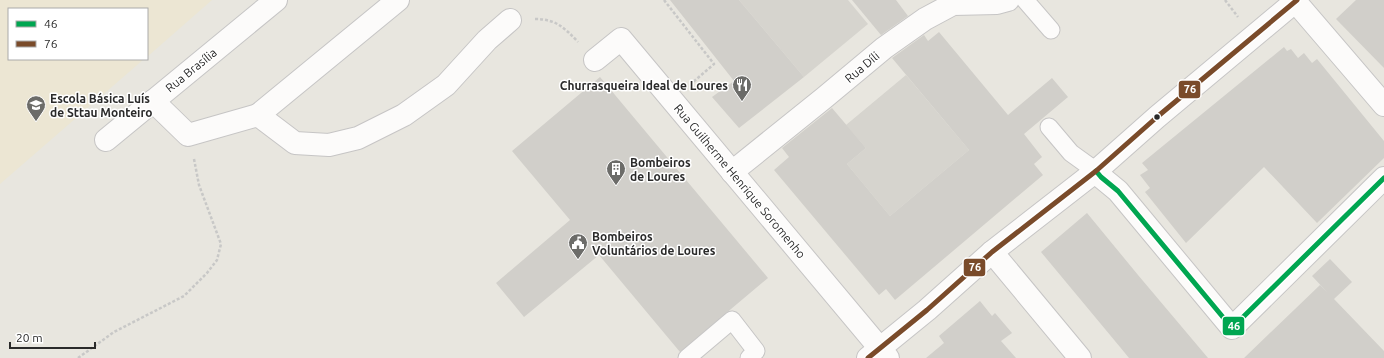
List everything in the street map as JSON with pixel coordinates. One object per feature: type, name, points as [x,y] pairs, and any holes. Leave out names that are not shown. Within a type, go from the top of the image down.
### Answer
[{"type":"street","name":"Rua Brasília","points":[[106,140],[276,0]]},
{"type":"street","points":[[153,101],[188,135],[258,115],[398,0]]},
{"type":"street","name":"Rua Díli","points":[[732,172],[884,48],[951,2],[997,3],[1008,0]]},
{"type":"street","points":[[879,355],[992,252],[1096,171],[1157,117],[1295,0],[1384,105]]},
{"type":"street","points":[[258,115],[295,143],[329,145],[358,138],[404,115],[446,85],[487,40],[510,20]]},
{"type":"street","name":"Rua Guilherme Henrique Soromenho","points":[[595,60],[621,39],[732,172],[879,355]]},
{"type":"street","points":[[1096,171],[1118,191],[1232,328],[1384,178]]},
{"type":"street","points":[[992,252],[1080,358]]},
{"type":"lane","points":[[1025,0],[1051,30]]},
{"type":"lane","points":[[1049,127],[1071,153],[1096,171]]},
{"type":"lane","points":[[687,358],[732,320],[756,351],[749,358]]},
{"type":"path","points":[[664,0],[714,64]]},
{"type":"path","points":[[510,20],[545,19],[564,27],[595,60]]},
{"type":"path","points":[[78,358],[114,332],[184,296],[207,273],[217,260],[221,244],[199,185],[188,135]]},
{"type":"shaded area","name":"Escola Básica Luís de Sttau Monteiro","points":[[0,0],[212,0],[148,56],[148,8],[8,8],[8,60],[143,60],[0,184]]},
{"type":"shaded area","points":[[739,0],[848,0],[868,24],[804,77]]},
{"type":"shaded area","points":[[906,75],[969,150],[890,216],[847,164],[866,148],[846,125]]},
{"type":"building","points":[[670,0],[739,0],[804,77],[739,128],[712,97],[734,81]]},
{"type":"building","points":[[852,0],[896,0],[908,16],[881,35]]},
{"type":"building","points":[[1356,0],[1384,0],[1384,68],[1336,19]]},
{"type":"building","points":[[939,32],[1008,115],[1052,78],[1068,97],[1024,134],[1042,157],[1034,164],[1043,175],[895,300],[886,289],[879,295],[774,170],[789,157],[782,148],[832,108],[866,148],[847,164],[890,216],[969,150],[892,58],[924,35],[928,41]]},
{"type":"building","points":[[1284,47],[1287,51],[1291,49],[1298,58],[1304,53],[1312,63],[1317,59],[1384,141],[1384,158],[1317,223],[1264,167],[1186,243],[1145,192],[1150,188],[1140,175],[1148,170],[1142,163]]},
{"type":"building","name":"Bombeiros de Loures","points":[[600,77],[768,278],[680,352],[599,255],[524,317],[496,283],[570,220],[512,151]]},
{"type":"building","points":[[1087,213],[1208,358],[1129,358],[1041,252]]},
{"type":"building","points":[[1330,259],[1352,282],[1334,299],[1384,351],[1384,358],[1244,358],[1320,285],[1327,292],[1312,276]]},
{"type":"building","points":[[980,301],[992,316],[995,313],[1012,333],[1001,341],[1016,358],[926,358],[944,343],[939,336]]},
{"type":"transit line","name":"76","points":[[868,358],[927,310],[992,252],[1096,171],[1157,117],[1297,0]]},
{"type":"transit line","name":"46","points":[[1096,171],[1118,191],[1232,328],[1384,178]]},
{"type":"place","name":"Churrasqueira Ideal de Loures","points":[[742,102]]},
{"type":"place","name":"Escola Básica Luís de Sttau Monteiro","points":[[36,122]]},
{"type":"place","name":"Bombeiros de Loures","points":[[616,186]]},
{"type":"place","name":"Bombeiros Voluntários de Loures","points":[[578,260]]}]
